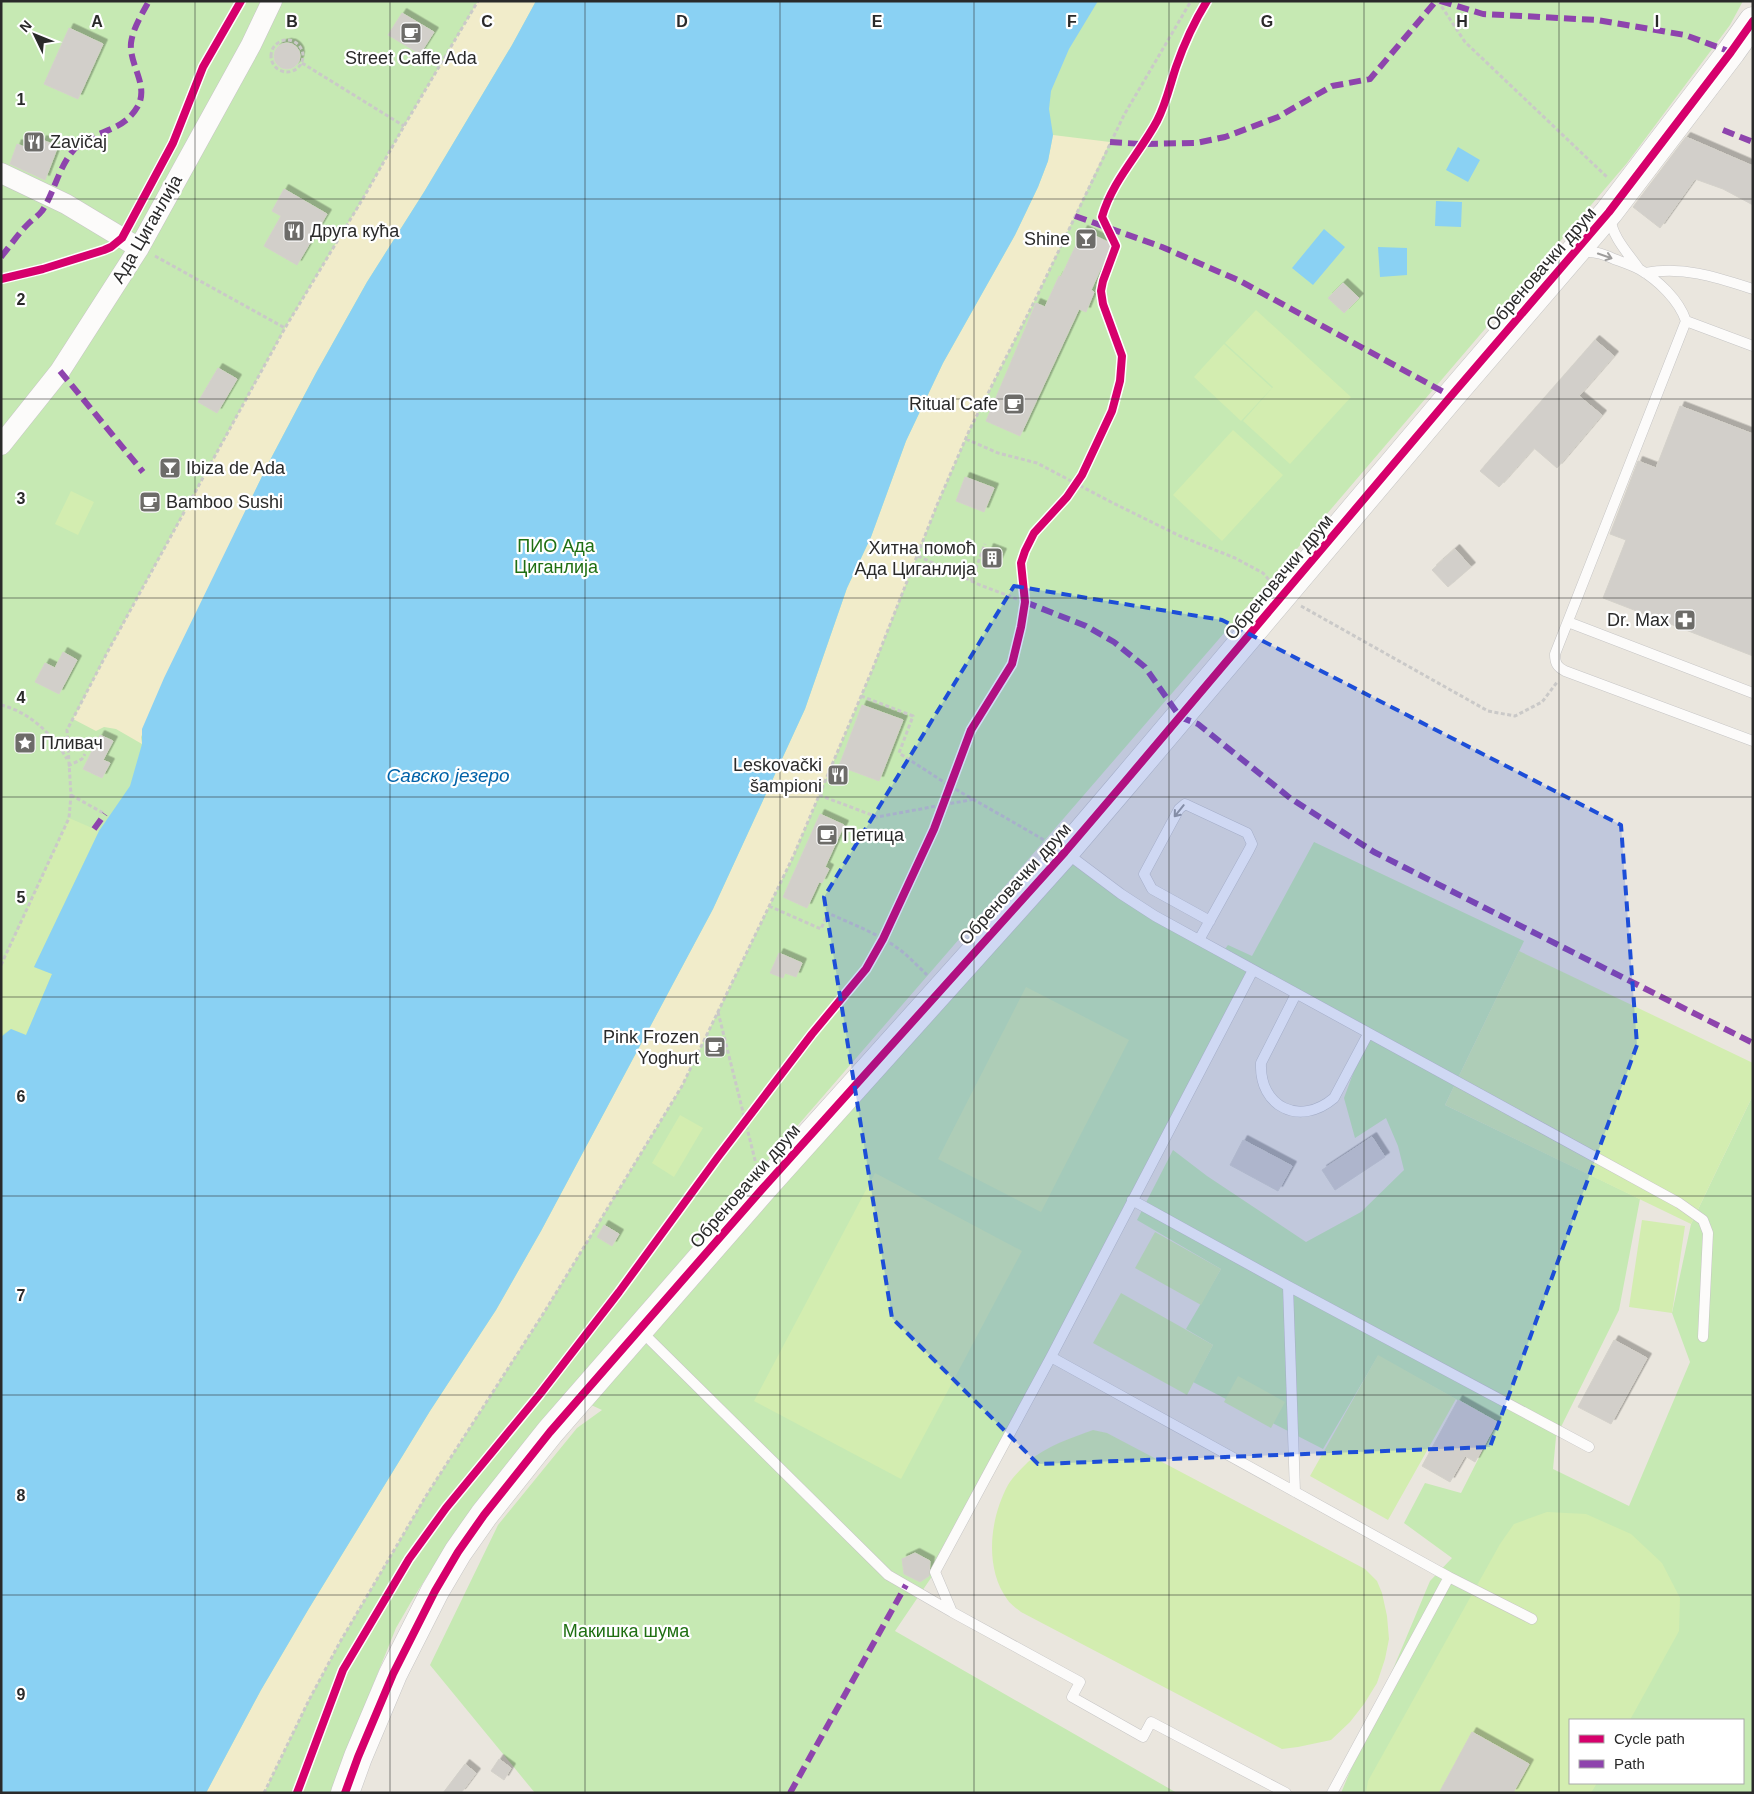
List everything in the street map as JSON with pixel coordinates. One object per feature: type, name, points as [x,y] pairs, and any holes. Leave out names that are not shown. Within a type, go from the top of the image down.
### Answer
[{"type":"street","name":"Ада Циганлија","points":[[1,445],[60,371],[139,248],[251,45],[272,1]]},
{"type":"street","name":"Обреновачки друм","points":[[345,1793],[392,1674],[458,1552],[484,1515],[550,1432],[639,1329],[1065,852],[1451,396],[1570,259],[1609,212],[1753,21]]},
{"type":"street","points":[[1,173],[66,204],[139,248]]},
{"type":"lane","points":[[1609,212],[1611,226],[1618,240],[1642,271]]},
{"type":"lane","points":[[1570,259],[1583,252],[1593,252],[1606,255],[1642,271],[1659,284],[1674,300],[1683,311],[1686,321],[1555,654],[1555,660],[1558,667],[1565,671],[1753,741]]},
{"type":"lane","points":[[1642,271],[1693,272],[1753,289]]},
{"type":"lane","points":[[1686,321],[1753,346]]},
{"type":"lane","points":[[1568,622],[1753,693]]},
{"type":"lane","points":[[1200,940],[1252,844],[1247,833],[1185,804],[1179,809],[1144,874],[1152,889],[1210,921]]},
{"type":"lane","points":[[1065,852],[1121,894],[1155,916],[1679,1203],[1702,1220],[1708,1233],[1702,1336]]},
{"type":"lane","points":[[952,1612],[935,1572],[1051,1357],[1253,970]]},
{"type":"lane","points":[[1296,994],[1261,1063],[1264,1087],[1270,1097],[1279,1105],[1290,1111],[1302,1112],[1314,1111],[1325,1106],[1334,1098],[1368,1034]]},
{"type":"lane","points":[[1132,1200],[1589,1447]]},
{"type":"lane","points":[[1288,1286],[1295,1492]]},
{"type":"lane","points":[[639,1329],[888,1575],[1080,1682],[1072,1697],[1143,1737],[1151,1722],[1286,1793]]},
{"type":"lane","points":[[1051,1357],[1449,1577],[1532,1619]]},
{"type":"lane","points":[[1332,1793],[1449,1577]]},
{"type":"path","points":[[1,965],[69,818],[71,796],[67,730],[112,643],[286,328],[478,1]]},
{"type":"path","points":[[264,1793],[309,1700],[340,1642],[426,1496],[545,1312],[686,1079],[793,857],[861,696],[937,505],[966,439],[1124,115],[1191,1]]},
{"type":"path","points":[[1438,1],[1465,42],[1603,174]]},
{"type":"path","points":[[286,39],[293,41],[303,51],[302,63],[295,71],[281,72],[271,61],[273,47],[286,39]]},
{"type":"path","points":[[302,63],[404,126]]},
{"type":"path","points":[[139,248],[286,328]]},
{"type":"path","points":[[966,439],[998,453],[1037,463],[1074,488],[1180,536],[1219,551],[1263,573]]},
{"type":"path","points":[[1074,488],[1082,475]]},
{"type":"path","points":[[971,581],[985,544]]},
{"type":"path","points":[[918,556],[1024,606],[1024,588]]},
{"type":"path","points":[[1283,596],[1488,711],[1515,716],[1542,702],[1565,671]]},
{"type":"path","points":[[861,696],[913,716],[899,753],[945,799],[975,799]]},
{"type":"path","points":[[1,705],[24,714],[39,726],[60,746],[68,759]]},
{"type":"path","points":[[68,766],[82,759],[85,754]]},
{"type":"path","points":[[945,799],[953,776]]},
{"type":"path","points":[[819,795],[877,818],[945,799],[975,799],[1065,852]]},
{"type":"path","points":[[71,796],[105,814]]},
{"type":"path","points":[[769,906],[821,929],[828,913],[881,943],[905,954],[941,989]]},
{"type":"path","points":[[881,943],[887,930]]},
{"type":"path","points":[[718,1010],[763,1188]]},
{"type":"path","points":[[739,1129],[751,1114]]},
{"type":"highlighted area","points":[[1014,586],[1222,620],[1621,825],[1637,1045],[1490,1447],[1038,1464],[892,1318],[824,897]]},
{"type":"green space","name":"ПИО Ада Циганлија","points":[[1,1],[1743,1],[1730,25],[1627,163],[1296,550],[548,1414],[429,1573],[396,1628],[331,1793],[1,1793]]},
{"type":"green space","points":[[1256,310],[1351,397],[1290,464],[1243,421],[1273,387],[1225,343]]},
{"type":"green space","points":[[1224,344],[1272,388],[1241,421],[1194,377]]},
{"type":"green space","points":[[1233,430],[1283,475],[1222,541],[1173,495]]},
{"type":"green space","points":[[71,491],[94,502],[78,535],[55,524]]},
{"type":"green space","points":[[69,818],[99,831],[34,967],[52,974],[26,1035],[11,1029],[1,1035],[1,965]]},
{"type":"green space","name":"Макишка шума","points":[[1314,842],[1524,941],[1445,1105],[1640,1199],[1619,1310],[1556,1437],[1553,1469],[1629,1506],[1690,1362],[1672,1313],[1691,1224],[1753,1095],[1753,1793],[1341,1793],[1430,1581],[1452,1558],[1404,1523],[1425,1483],[1461,1493],[1497,1422],[1378,1356],[1323,1449],[1193,1382],[1213,1345],[1186,1329],[1221,1269],[1137,1220],[1173,1150],[1207,1176],[1306,1242],[1361,1212],[1404,1170],[1398,1146],[1386,1118],[1355,1138],[1344,1098],[1368,1033],[1253,970],[935,1572],[895,1631],[1177,1793],[535,1793],[430,1665],[498,1525],[577,1428],[602,1410],[578,1399],[1065,852],[1121,894],[1222,953],[1228,945],[1252,956]]},
{"type":"green space","points":[[1519,951],[1753,1063],[1753,1095],[1691,1224],[1445,1105]]},
{"type":"green space","points":[[1026,987],[1129,1040],[1041,1212],[938,1159]]},
{"type":"green space","points":[[680,1115],[703,1128],[674,1177],[652,1163]]},
{"type":"green space","points":[[875,1173],[1022,1251],[901,1479],[754,1401]]},
{"type":"green space","points":[[1642,1220],[1685,1226],[1672,1313],[1629,1307]]},
{"type":"green space","points":[[1155,1232],[1221,1269],[1201,1305],[1135,1268]]},
{"type":"green space","points":[[1121,1293],[1213,1345],[1187,1395],[1093,1343]]},
{"type":"green space","points":[[1378,1355],[1456,1399],[1388,1520],[1310,1476]]},
{"type":"green space","points":[[1238,1376],[1285,1402],[1271,1428],[1224,1402]]},
{"type":"green space","points":[[1093,1430],[1107,1433],[1365,1569],[1377,1581],[1382,1593],[1387,1616],[1389,1639],[1385,1659],[1377,1683],[1364,1704],[1350,1722],[1331,1740],[1282,1749],[1021,1612],[1008,1601],[995,1572],[992,1558],[992,1542],[997,1512],[1008,1485],[1035,1456],[1059,1443]]},
{"type":"green space","points":[[1547,1512],[1586,1514],[1631,1534],[1662,1563],[1680,1598],[1679,1631],[1631,1719],[1569,1719],[1569,1784],[1596,1784],[1591,1793],[1366,1793],[1368,1781],[1500,1544],[1514,1524]]},
{"type":"sand","points":[[478,1],[536,1],[512,45],[424,192],[367,282],[316,373],[268,464],[217,571],[141,737],[142,744],[116,729],[104,727],[96,731],[73,719],[108,651],[285,328]]},
{"type":"sand","points":[[1053,135],[1110,142],[1037,296],[969,431],[937,505],[873,668],[793,857],[682,1086],[545,1311],[426,1496],[340,1642],[309,1700],[264,1793],[206,1793],[261,1690],[308,1610],[430,1411],[496,1310],[541,1231],[713,909],[805,709],[847,588],[871,537],[906,441],[943,363],[1015,235],[1048,161]]},
{"type":"water","name":"Савско језеро","points":[[536,1],[1098,1],[1069,49],[1051,91],[1049,109],[1053,135],[1048,161],[1038,187],[1015,235],[943,363],[906,441],[871,537],[847,588],[805,709],[713,909],[541,1231],[496,1310],[430,1411],[308,1610],[261,1690],[206,1793],[1,1793],[1,1037],[11,1029],[26,1035],[52,974],[34,967],[99,831],[130,786],[142,744],[142,729],[164,678],[268,464],[367,282],[424,192],[512,45]]},
{"type":"water","points":[[1458,147],[1480,160],[1468,182],[1446,170]]},
{"type":"water","points":[[1436,201],[1462,202],[1461,227],[1435,226]]},
{"type":"water","points":[[1324,229],[1345,247],[1313,285],[1292,268]]},
{"type":"water","points":[[1378,247],[1407,248],[1407,275],[1380,277]]},
{"type":"building","name":"Street Caffe Ada","points":[[402,13],[434,32],[420,54],[388,35]]},
{"type":"building","points":[[69,28],[103,44],[78,99],[44,84]]},
{"type":"building","points":[[287,43],[296,47],[300,56],[296,65],[287,69],[278,65],[274,56],[278,47]]},
{"type":"building","points":[[1686,137],[1753,166],[1753,205],[1723,189],[1695,179],[1660,228],[1633,207]]},
{"type":"building","points":[[42,140],[58,146],[45,180],[10,164],[17,144],[37,152]]},
{"type":"building","name":"Друга кућа","points":[[284,189],[327,214],[297,265],[264,246],[281,216],[272,211]]},
{"type":"building","points":[[1083,230],[1112,244],[1091,290],[1094,292],[1086,312],[1079,309],[1020,436],[986,421],[1036,303],[1045,307]]},
{"type":"building","points":[[1343,283],[1359,298],[1344,313],[1328,298]]},
{"type":"building","points":[[1595,340],[1614,356],[1579,396],[1602,415],[1557,468],[1534,448],[1499,487],[1480,471]]},
{"type":"building","points":[[218,368],[237,379],[217,413],[198,402]]},
{"type":"building","points":[[1680,406],[1753,434],[1753,656],[1603,598],[1626,540],[1610,534],[1638,461],[1656,468]]},
{"type":"building","points":[[965,477],[994,488],[984,512],[956,501]]},
{"type":"building","name":"Хитна помоћ Ада Циганлија","points":[[989,548],[1002,553],[995,569],[983,564]]},
{"type":"building","points":[[1455,549],[1471,567],[1448,587],[1432,570]]},
{"type":"building","points":[[63,652],[77,660],[59,694],[35,682],[45,663],[55,668]]},
{"type":"building","points":[[862,705],[903,720],[879,781],[839,766]]},
{"type":"building","points":[[100,735],[113,741],[103,760],[110,763],[102,778],[83,769]]},
{"type":"building","points":[[820,814],[844,825],[825,867],[829,869],[822,883],[819,882],[807,908],[783,897]]},
{"type":"building","points":[[779,953],[802,963],[796,977],[785,973],[783,978],[770,973]]},
{"type":"building","points":[[1372,1137],[1385,1157],[1335,1190],[1322,1170]]},
{"type":"building","points":[[1243,1140],[1292,1166],[1278,1191],[1230,1165]]},
{"type":"building","points":[[604,1225],[619,1234],[612,1246],[597,1237]]},
{"type":"building","points":[[1614,1340],[1647,1358],[1611,1424],[1578,1407]]},
{"type":"building","points":[[1458,1400],[1497,1422],[1475,1462],[1465,1456],[1450,1482],[1422,1466]]},
{"type":"building","points":[[915,1553],[930,1561],[929,1576],[920,1582],[904,1574],[902,1559]]},
{"type":"building","points":[[1472,1732],[1529,1764],[1513,1793],[1439,1793]]},
{"type":"building","points":[[499,1759],[511,1768],[504,1780],[491,1771]]},
{"type":"building","points":[[465,1764],[476,1773],[461,1793],[443,1793]]},
{"type":"marked path","points":[[1,257],[24,228],[42,211],[51,195],[62,167],[72,151],[87,140],[118,126],[138,106],[141,90],[131,51],[131,43],[136,27],[149,1]]},
{"type":"marked path","points":[[1110,142],[1142,144],[1196,143],[1225,137],[1278,117],[1332,86],[1370,79],[1436,1]]},
{"type":"marked path","points":[[1440,1],[1483,14],[1597,20],[1685,35],[1731,52]]},
{"type":"marked path","points":[[1723,130],[1753,142]]},
{"type":"marked path","points":[[1075,216],[1162,247],[1240,281],[1451,396]]},
{"type":"marked path","points":[[60,371],[143,472]]},
{"type":"marked path","points":[[1025,602],[1086,626],[1114,642],[1145,667],[1180,717],[1198,724],[1290,798],[1374,852],[1753,1043]]},
{"type":"marked path","points":[[94,829],[105,814]]},
{"type":"marked path","points":[[790,1793],[906,1585]]},
{"type":"cycle path","points":[[1,279],[43,269],[104,250],[122,238],[173,143],[203,67],[241,1]]},
{"type":"cycle path","points":[[297,1793],[343,1670],[409,1559],[446,1508],[540,1394],[619,1292],[718,1157],[812,1034],[866,969],[883,939],[934,829],[971,730],[1012,664],[1025,602],[1021,563],[1025,551],[1034,533],[1067,497],[1082,475],[1112,411],[1120,381],[1122,356],[1103,304],[1101,291],[1116,246],[1102,217],[1112,191],[1160,115],[1182,50],[1207,1]]},
{"type":"cycle path","points":[[345,1793],[393,1674],[435,1591],[458,1552],[484,1515],[550,1432],[763,1188],[1065,852],[1609,212],[1753,21]]},
{"type":"place","name":"Street Caffe Ada","points":[[411,33]]},
{"type":"place","name":"Zavičaj","points":[[34,142]]},
{"type":"place","name":"Друга кућа","points":[[294,231]]},
{"type":"place","name":"Shine","points":[[1086,239]]},
{"type":"place","name":"Ritual Cafe","points":[[1014,404]]},
{"type":"place","name":"Ibiza de Ada","points":[[170,468]]},
{"type":"place","name":"Bamboo Sushi","points":[[150,502]]},
{"type":"place","name":"Хитна помоћ Ада Циганлија","points":[[992,558]]},
{"type":"place","name":"Dr. Max","points":[[1685,620]]},
{"type":"place","name":"Пливач","points":[[25,743]]},
{"type":"place","name":"Leskovački šampioni","points":[[838,775]]},
{"type":"place","name":"Петица","points":[[827,835]]},
{"type":"place","name":"Pink Frozen Yoghurt","points":[[715,1047]]}]
